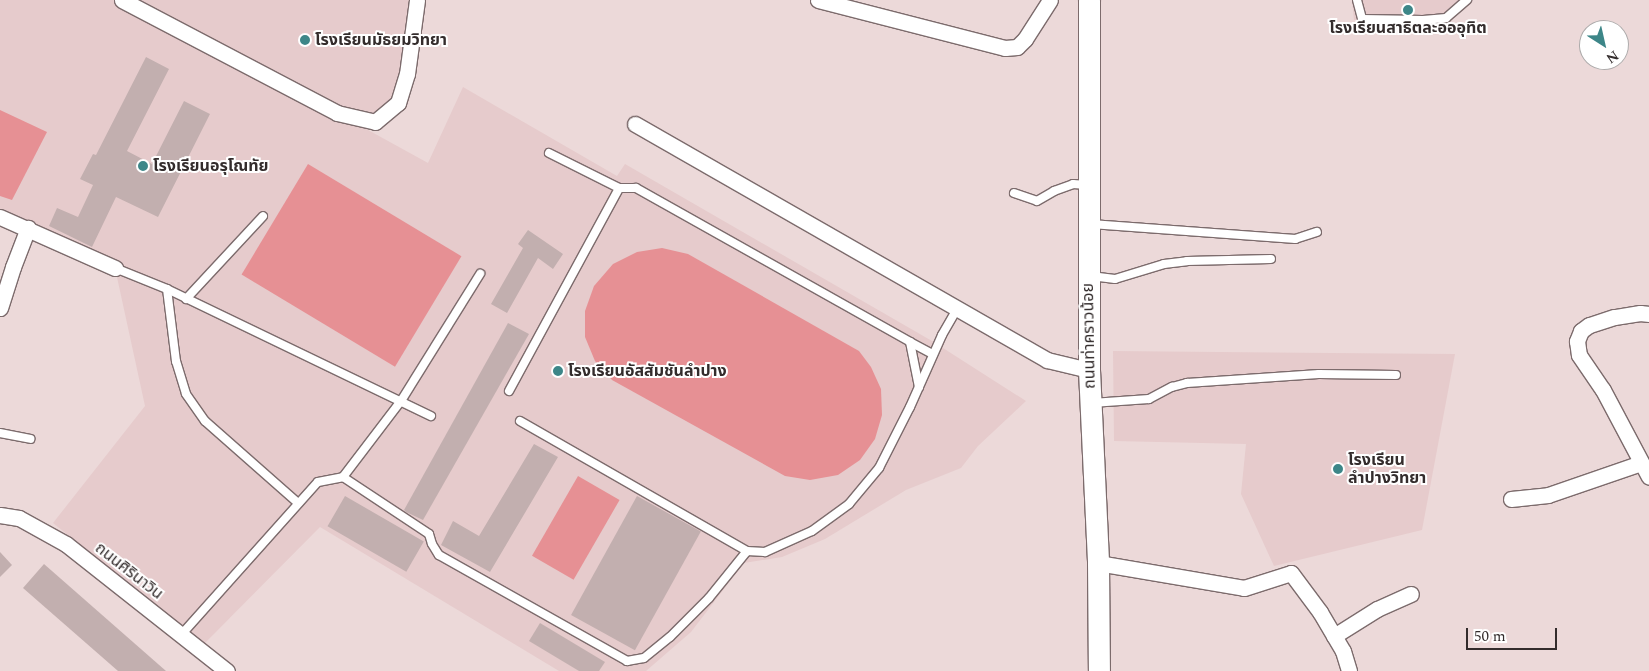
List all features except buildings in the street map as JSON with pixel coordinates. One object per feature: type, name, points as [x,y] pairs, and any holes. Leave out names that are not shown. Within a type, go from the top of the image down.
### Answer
[{"type":"street","points":[[122,0],[337,113],[375,122],[398,103],[407,74],[417,0]]},
{"type":"street","points":[[818,0],[1005,48],[1016,47],[1025,40],[1050,0]]},
{"type":"street","name":"ถนนท่าคราวน้อย","points":[[1089,0],[1089,370],[1098,563],[1099,671]]},
{"type":"street","points":[[635,124],[1047,360],[1089,370]]},
{"type":"street","points":[[0,217],[116,268]]},
{"type":"street","points":[[0,308],[12,267],[28,228]]},
{"type":"street","points":[[1649,314],[1640,313],[1614,317],[1589,325],[1580,331],[1577,342],[1579,355],[1603,390],[1649,477]]},
{"type":"street","points":[[1511,499],[1548,495],[1642,463]]},
{"type":"street","name":"ถนนศิรินาวิน","points":[[0,515],[19,518],[66,544],[227,671]]},
{"type":"street","points":[[1098,563],[1244,588],[1291,573],[1320,612],[1334,636],[1349,671]]},
{"type":"street","points":[[1334,636],[1377,609],[1411,594]]},
{"type":"lane","points":[[1356,0],[1362,19],[1423,20],[1446,18],[1467,0]]},
{"type":"lane","points":[[549,153],[619,188],[636,188],[933,354]]},
{"type":"lane","points":[[1014,193],[1037,201],[1054,191],[1073,184],[1089,185]]},
{"type":"lane","points":[[509,391],[619,188]]},
{"type":"lane","points":[[186,299],[263,216]]},
{"type":"lane","points":[[1089,224],[1295,239],[1317,232]]},
{"type":"lane","points":[[1089,276],[1114,280],[1164,264],[1187,261],[1271,259]]},
{"type":"lane","points":[[116,268],[167,289],[431,416]]},
{"type":"lane","points":[[181,634],[318,482],[343,477],[400,401],[480,274]]},
{"type":"lane","points":[[167,289],[176,361],[186,394],[205,421],[298,503]]},
{"type":"lane","points":[[520,421],[747,550],[765,552],[804,534],[849,504],[879,468],[933,354],[957,309]]},
{"type":"lane","points":[[910,342],[919,387]]},
{"type":"lane","points":[[1090,404],[1149,399],[1172,387],[1187,383],[1319,374],[1396,375]]},
{"type":"lane","points":[[0,433],[30,439]]},
{"type":"lane","points":[[343,477],[429,534],[432,544],[439,555],[627,661],[644,658],[670,637],[709,598],[747,550]]},
{"type":"shaded area","name":"โรงเรียนอัสสัมชันลำปาง","points":[[0,0],[408,0],[416,7],[398,103],[375,122],[339,114],[428,163],[463,87],[617,176],[625,164],[932,341],[1026,401],[978,446],[961,468],[906,490],[825,539],[782,557],[744,563],[691,632],[646,671],[559,671],[320,527],[204,644],[53,523],[145,406],[115,268],[0,218]]},
{"type":"shaded area","name":"โรงเรียนสาธิตละอออุทิต","points":[[1352,0],[1472,0],[1449,23],[1354,20]]},
{"type":"shaded area","points":[[0,110],[47,132],[12,200],[0,196]]},
{"type":"shaded area","points":[[308,164],[461,256],[395,367],[242,275]]},
{"type":"shaded area","points":[[662,248],[688,254],[859,351],[871,367],[881,389],[882,415],[875,439],[860,460],[838,475],[810,480],[785,476],[612,380],[595,361],[585,337],[585,311],[594,286],[613,264],[637,252]]},
{"type":"shaded area","name":"โรงเรียน ลำปางวิทยา","points":[[1113,351],[1455,354],[1422,530],[1274,566],[1241,494],[1246,444],[1114,441]]},
{"type":"shaded area","points":[[578,476],[620,500],[574,580],[532,556]]},
{"type":"place","name":"โรงเรียนสาธิตละอออุทิต","points":[[1408,10]]},
{"type":"place","name":"โรงเรียนมัธยมวิทยา","points":[[305,40]]},
{"type":"place","name":"โรงเรียนอรุโณทัย","points":[[143,166]]},
{"type":"place","name":"โรงเรียนอัสสัมชันลำปาง","points":[[558,371]]},
{"type":"place","name":"โรงเรียน ลำปางวิทยา","points":[[1338,469]]}]
